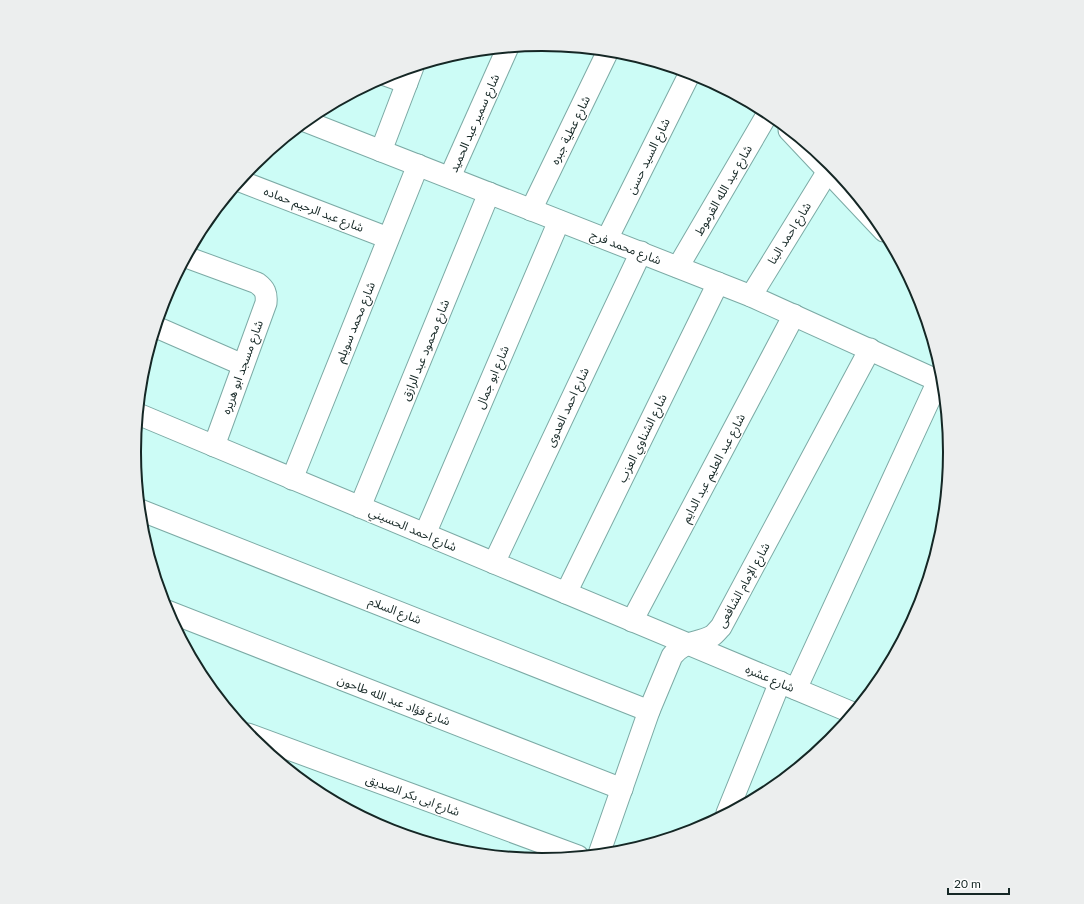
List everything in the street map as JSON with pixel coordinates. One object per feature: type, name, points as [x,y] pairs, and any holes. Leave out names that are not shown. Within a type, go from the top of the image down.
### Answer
[{"type":"street","name":"شارع سمير عبد الحميد","points":[[450,177],[505,53]]},
{"type":"street","name":"شارع عطية جبره","points":[[531,210],[605,56]]},
{"type":"street","points":[[381,151],[410,75]]},
{"type":"street","name":"شارع السيد حسن","points":[[607,240],[687,79]]},
{"type":"street","name":"شارع عبد الله القرموط","points":[[678,267],[765,119]]},
{"type":"street","name":"شارع محمد فرج","points":[[312,124],[751,296],[936,380]]},
{"type":"street","points":[[822,164],[834,178]]},
{"type":"street","name":"شارع محمد سويلم","points":[[292,478],[418,165]]},
{"type":"street","name":"شارع احمد البنا","points":[[751,296],[828,171]]},
{"type":"street","name":"شارع عبد الرحيم حماده","points":[[246,182],[388,238]]},
{"type":"street","name":"شارع محمود عبد الرازق","points":[[360,507],[489,193]]},
{"type":"street","name":"شارع ابو جمال","points":[[425,534],[559,221]]},
{"type":"street","name":"شارع احمد العدوى","points":[[494,563],[641,252]]},
{"type":"street","name":"شارع مسجد ابو هريره","points":[[191,258],[257,284],[265,289],[267,295],[266,303],[214,446]]},
{"type":"street","name":"شارع الشناوي العزب","points":[[566,593],[718,283]]},
{"type":"street","name":"شارع عبد العليم عبد الدايم","points":[[632,620],[794,315]]},
{"type":"street","points":[[160,329],[243,365]]},
{"type":"street","name":"شارع الإمام الشافعى","points":[[601,849],[649,711],[672,656],[678,649],[688,644],[712,636],[721,627],[870,349]]},
{"type":"street","points":[[731,805],[788,685],[937,387]]},
{"type":"street","name":"شارع احمد الحسيني","points":[[143,416],[688,644]]},
{"type":"street","name":"شارع السلام","points":[[146,512],[649,711]]},
{"type":"street","name":"شارع فؤاد عبد الله طاحون","points":[[176,615],[622,789]]},
{"type":"street","name":"شارع عشره","points":[[688,644],[848,711]]},
{"type":"street","name":"شارع ابى بكر الصديق","points":[[262,739],[567,852]]}]
